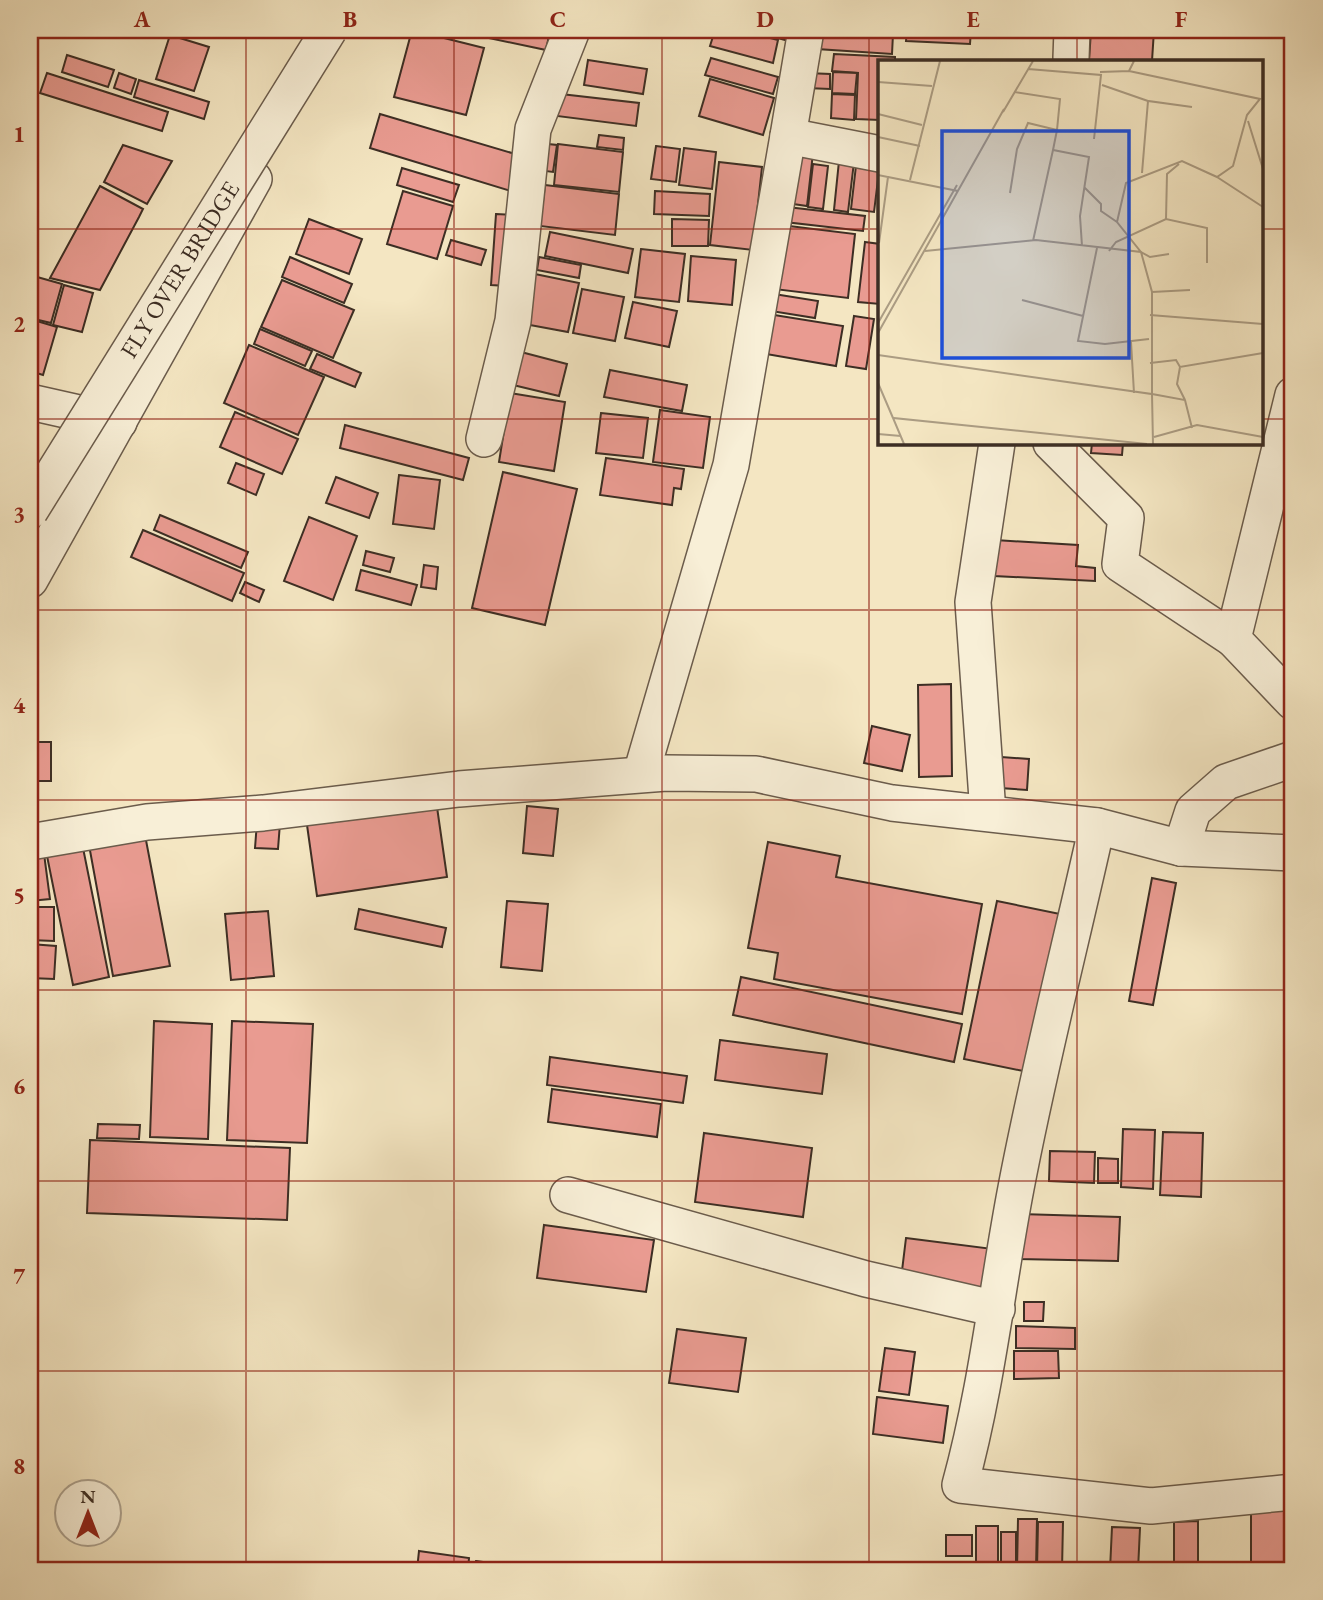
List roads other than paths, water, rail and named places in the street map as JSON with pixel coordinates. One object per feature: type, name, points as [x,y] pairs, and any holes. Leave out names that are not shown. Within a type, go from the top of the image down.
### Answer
[{"type":"street","name":"FLY OVER BRIDGE","points":[[30,511],[329,30]]},
{"type":"street","points":[[30,580],[338,30]]},
{"type":"street","points":[[484,439],[513,321],[533,129],[572,30]]},
{"type":"street","points":[[640,774],[731,465],[806,30]]},
{"type":"street","points":[[788,136],[878,154]]},
{"type":"street","points":[[1233,639],[1293,395]]},
{"type":"street","points":[[30,402],[120,422]]},
{"type":"street","points":[[988,813],[973,602],[997,444]]},
{"type":"street","points":[[1052,444],[1126,518],[1120,564],[1233,639],[1293,702]]},
{"type":"street","points":[[1181,848],[1193,811],[1226,782],[1293,759]]},
{"type":"street","points":[[30,842],[147,822],[640,774],[756,774],[892,803],[1097,826],[1181,848],[1293,853]]},
{"type":"street","points":[[1097,826],[1016,1189],[997,1309],[971,1445],[960,1485],[1151,1506],[1293,1492]]},
{"type":"street","points":[[568,1195],[866,1279],[997,1309]]}]
